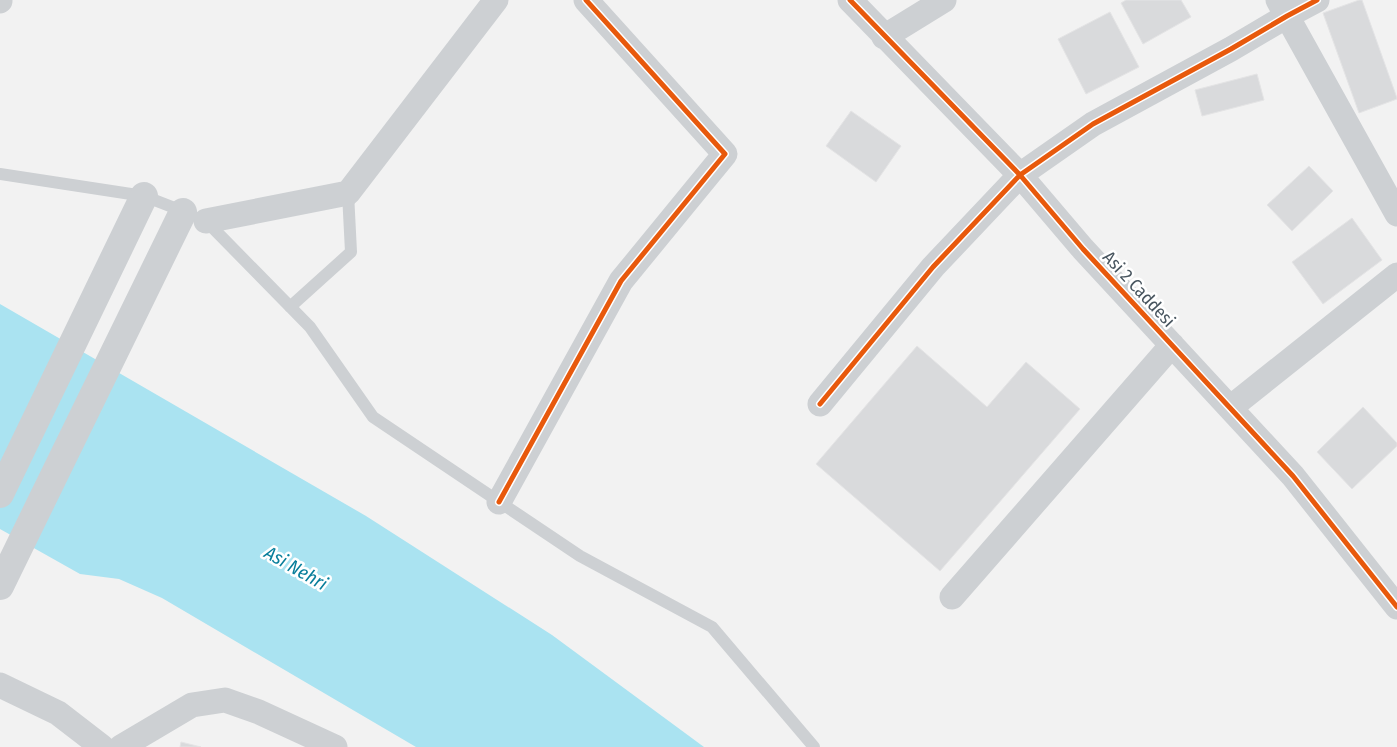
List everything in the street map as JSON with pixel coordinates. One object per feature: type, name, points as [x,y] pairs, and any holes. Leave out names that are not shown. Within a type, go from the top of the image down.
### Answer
[{"type":"street","points":[[0,586],[195,216],[348,193],[496,0]]},
{"type":"street","points":[[499,502],[621,281],[725,154],[586,0]]},
{"type":"street","name":"Asi 2 Caddesi","points":[[850,0],[1020,175],[1083,249],[1293,476],[1397,608]]},
{"type":"street","points":[[884,37],[944,0]]},
{"type":"street","points":[[820,404],[933,267],[1020,175],[1093,124],[1231,49],[1283,8],[1317,0]]},
{"type":"street","points":[[1283,8],[1397,214]]},
{"type":"street","points":[[0,494],[144,196]]},
{"type":"street","points":[[1230,408],[1397,275]]},
{"type":"street","points":[[952,597],[1172,345]]},
{"type":"street","points":[[0,685],[58,713],[102,747]]},
{"type":"street","points":[[121,747],[192,705],[225,700],[259,712],[335,747]]},
{"type":"lane","points":[[0,174],[144,196],[195,216],[310,327],[373,417],[580,556],[712,627],[814,747]]},
{"type":"lane","points":[[290,306],[351,252],[348,193]]},
{"type":"water","name":"Asi Nehri","points":[[0,304],[366,516],[552,635],[704,747],[416,747],[162,598],[119,579],[80,574],[0,529]]},
{"type":"building","points":[[1126,0],[1181,0],[1191,17],[1143,44],[1121,3]]},
{"type":"building","points":[[1362,0],[1397,99],[1359,113],[1323,13]]},
{"type":"building","points":[[1110,12],[1139,67],[1086,94],[1058,39]]},
{"type":"building","points":[[1257,74],[1264,100],[1202,116],[1195,90]]},
{"type":"building","points":[[851,111],[901,146],[876,182],[826,146]]},
{"type":"building","points":[[1309,166],[1333,191],[1292,231],[1267,205]]},
{"type":"building","points":[[1352,218],[1382,260],[1323,304],[1292,262]]},
{"type":"building","points":[[917,346],[987,407],[1026,362],[1080,409],[940,571],[816,464]]},
{"type":"building","points":[[1363,407],[1397,443],[1397,446],[1352,489],[1317,452]]},
{"type":"building","points":[[181,742],[201,747],[180,747]]},
{"type":"cycle path","points":[[499,502],[621,281],[725,154],[586,0]]},
{"type":"cycle path","points":[[850,0],[1020,175],[1083,249],[1293,476],[1397,607]]},
{"type":"cycle path","points":[[820,404],[933,267],[1020,175],[1093,124],[1317,0]]}]
